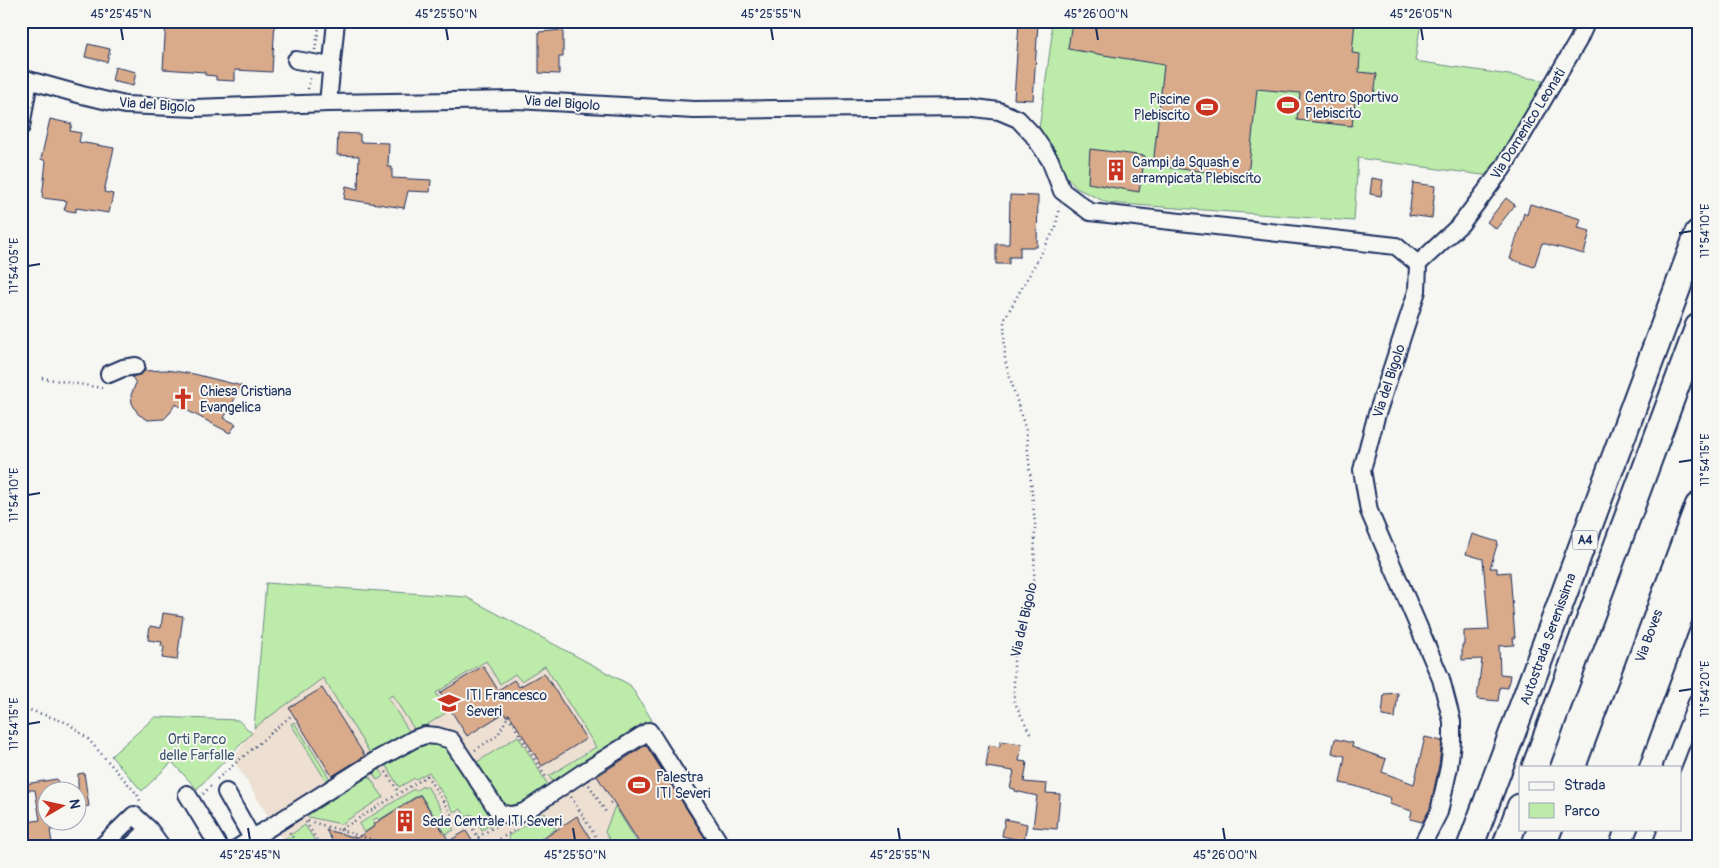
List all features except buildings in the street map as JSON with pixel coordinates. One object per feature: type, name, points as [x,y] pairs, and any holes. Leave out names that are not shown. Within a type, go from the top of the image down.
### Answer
[{"type":"highway","name":"Autostrada Serenissima","points":[[1470,847],[1698,233]]},
{"type":"highway","name":"A4","points":[[1535,766],[1698,327]]},
{"type":"highway","name":"Via Boves","points":[[1601,766],[1698,506]]},
{"type":"highway","name":"Via Boves","points":[[1624,766],[1698,567]]},
{"type":"highway","points":[[1505,847],[1519,810]]},
{"type":"highway","points":[[1571,847],[1578,830]]},
{"type":"highway","points":[[1594,847],[1600,830]]},
{"type":"street","points":[[328,103],[336,21]]},
{"type":"street","name":"Via Domenico Leonati","points":[[1418,264],[1461,224],[1503,168],[1578,41],[1587,21]]},
{"type":"street","points":[[296,60],[331,66]]},
{"type":"street","points":[[21,127],[25,79]]},
{"type":"street","name":"Via del Bigolo","points":[[25,79],[82,96],[125,105],[195,108],[328,103],[517,100],[694,110],[968,107],[999,110],[1018,119],[1033,135],[1050,160],[1062,191]]},
{"type":"street","points":[[1062,191],[1090,212],[1396,246],[1418,264]]},
{"type":"street","name":"Via del Bigolo","points":[[1418,264],[1417,292],[1376,417],[1362,470],[1369,511],[1441,678],[1452,721],[1449,767],[1439,812],[1421,847]]},
{"type":"street","points":[[109,382],[123,368],[136,366]]},
{"type":"street","points":[[1672,766],[1698,700]]},
{"type":"street","points":[[226,792],[249,844],[378,760],[414,739],[425,735],[437,736],[452,740],[498,811],[504,815],[513,816],[524,812],[582,772],[649,731],[722,847]]},
{"type":"street","points":[[191,799],[219,847]]},
{"type":"street","points":[[101,847],[139,810],[149,830],[162,847]]},
{"type":"street","points":[[130,847],[149,830]]},
{"type":"street","points":[[1641,847],[1648,830]]},
{"type":"path","points":[[314,53],[320,21]]},
{"type":"path","name":"Via del Bigolo","points":[[1030,732],[1014,701],[1014,651],[1034,586],[1035,524],[1026,431],[1005,362],[1004,320],[1056,227],[1062,191]]},
{"type":"path","points":[[42,378],[109,382]]},
{"type":"path","points":[[21,707],[68,723],[88,739],[137,794],[139,810]]},
{"type":"path","points":[[191,799],[293,714]]},
{"type":"path","points":[[464,757],[498,735],[508,715],[555,791]]},
{"type":"path","points":[[378,760],[399,793]]},
{"type":"path","points":[[582,772],[607,814]]},
{"type":"path","points":[[340,830],[427,776],[459,826],[468,820],[484,847]]},
{"type":"path","points":[[571,795],[598,840]]},
{"type":"path","points":[[305,821],[321,847]]},
{"type":"path","points":[[299,825],[305,821],[380,842]]},
{"type":"path","points":[[285,843],[293,838],[288,831],[294,828]]},
{"type":"shaded area","name":"ITI Francesco Severi","points":[[266,583],[466,597],[630,685],[731,847],[287,847],[233,759],[254,728]]},
{"type":"green space","name":"Centro Sportivo Plebiscito","points":[[1050,21],[1421,21],[1415,61],[1549,81],[1490,176],[1358,158],[1354,221],[1108,203],[1076,188],[1052,158],[1039,129],[1052,35]]},
{"type":"green space","points":[[266,583],[466,597],[630,685],[652,720],[555,786],[549,776],[596,747],[545,666],[521,681],[515,674],[500,684],[486,661],[436,693],[447,712],[416,732],[392,695],[388,698],[412,736],[373,758],[323,678],[254,728]]},
{"type":"green space","name":"Orti Parco delle Farfalle","points":[[155,717],[238,720],[252,733],[197,789],[172,762],[142,791],[111,756]]},
{"type":"green space","points":[[294,722],[332,782],[328,784],[291,724]]},
{"type":"green space","points":[[447,735],[498,820],[482,830],[472,814],[466,817],[461,809],[454,812],[429,772],[399,787],[383,761],[415,742]]},
{"type":"green space","points":[[518,736],[550,788],[522,806],[506,808],[474,764]]},
{"type":"green space","points":[[377,765],[384,776],[377,780],[373,773],[369,776],[383,797],[341,824],[304,816],[301,818],[299,815]]},
{"type":"green space","points":[[423,786],[424,788],[427,786],[454,830],[446,834],[420,794],[379,820],[377,818],[373,820],[374,826],[364,833],[359,824],[414,789],[415,791]]},
{"type":"green space","points":[[615,806],[640,847],[614,847],[605,832]]},
{"type":"green space","points":[[545,813],[556,829],[528,847],[514,847],[508,836]]},
{"type":"green space","points":[[305,825],[319,847],[288,847],[283,840]]},
{"type":"place","name":"Centro Sportivo Plebiscito","points":[[1288,105]]},
{"type":"place","name":"Piscine Plebiscito","points":[[1207,107]]},
{"type":"place","name":"Campi da Squash e arrampicata Plebiscito","points":[[1116,170]]},
{"type":"place","name":"Chiesa Cristiana Evangelica","points":[[183,399]]},
{"type":"place","name":"ITI Francesco Severi","points":[[449,703]]},
{"type":"place","name":"Palestra ITI Severi","points":[[639,785]]},
{"type":"place","name":"Sede Centrale ITI Severi","points":[[405,821]]}]
